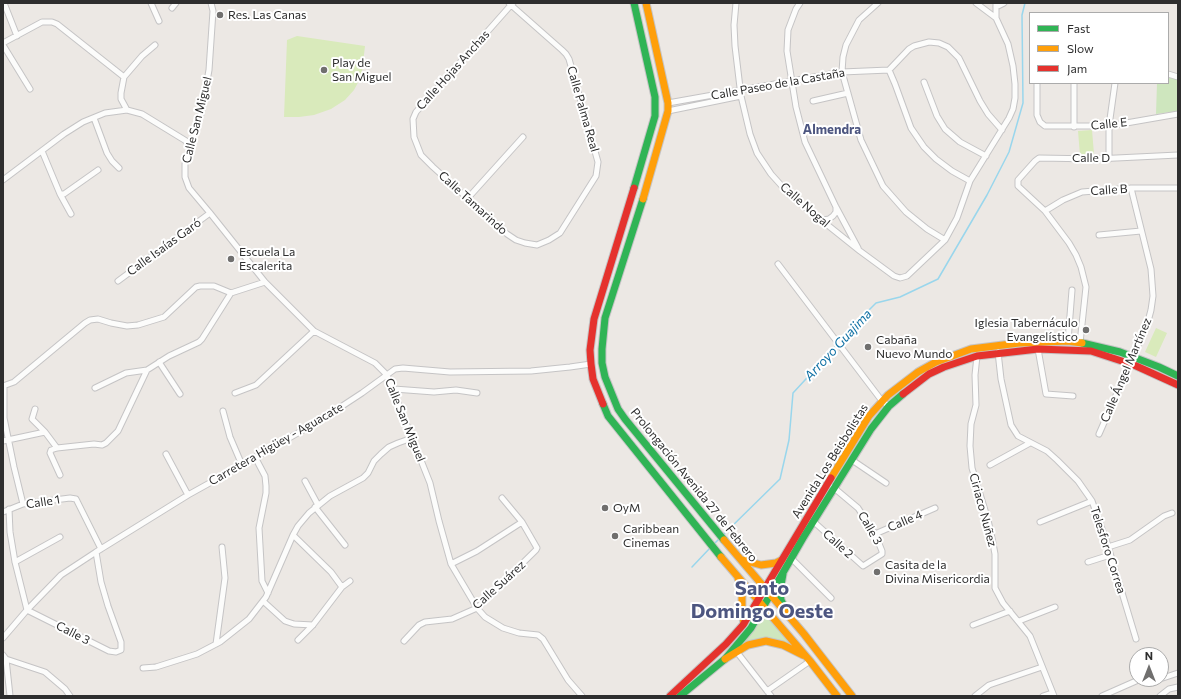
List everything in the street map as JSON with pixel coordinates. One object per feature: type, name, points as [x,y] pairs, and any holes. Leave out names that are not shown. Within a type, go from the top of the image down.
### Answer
[{"type":"main road","name":"Prolongación Avenida 27 de Febrero","points":[[634,3],[655,97],[655,116],[594,319],[591,338],[590,364],[593,379],[608,416],[714,548],[808,658],[837,696]]},
{"type":"main road","name":"Prolongación Avenida 27 de Febrero","points":[[646,3],[668,103],[668,111],[653,167],[605,318],[602,363],[605,377],[618,409],[625,419],[812,644],[852,696]]},
{"type":"main road","name":"Avenida Los Beisbolistas","points":[[670,696],[726,644],[744,623],[869,416],[882,401],[902,383],[918,372],[936,362],[971,349],[1035,341],[1068,341],[1100,346],[1132,360],[1178,376]]},
{"type":"main road","name":"Avenida Los Beisbolistas","points":[[724,658],[751,628],[791,558],[871,429],[889,406],[929,374],[944,367],[977,356],[1038,349],[1063,348],[1091,351],[1132,360],[1178,385]]},
{"type":"main road","points":[[741,559],[761,565],[776,564],[782,560]]},
{"type":"main road","points":[[782,574],[780,587],[781,596],[789,616]]},
{"type":"main road","points":[[738,575],[742,594],[742,613],[744,623]]},
{"type":"main road","points":[[680,696],[724,658],[753,643],[766,641],[782,645],[808,658]]},
{"type":"street","points":[[4,3],[17,36]]},
{"type":"street","points":[[151,3],[159,20]]},
{"type":"street","name":"Calle San Miguel","points":[[211,3],[213,11],[209,70],[201,114],[185,164],[185,177],[189,188],[265,282],[314,331],[374,363],[388,375],[430,483],[439,521],[452,564],[477,608],[485,617],[502,628],[519,633],[538,635],[543,639],[568,680],[581,696]]},
{"type":"street","name":"Calle Nogal","points":[[736,3],[734,25],[735,46],[741,96],[750,134],[757,153],[771,174],[790,196],[860,251],[894,276],[900,278],[907,276],[946,240]]},
{"type":"street","points":[[800,3],[796,9],[788,30],[787,51],[796,107],[804,142],[836,207],[860,251]]},
{"type":"street","points":[[878,3],[859,20],[846,45],[843,58],[842,72],[861,140],[884,186],[906,212],[927,229],[946,240],[957,218],[970,181],[1002,130],[1013,109],[1015,84],[1008,44],[996,18],[996,5],[1004,3]]},
{"type":"street","points":[[976,3],[996,18]]},
{"type":"street","name":"Calle Hojas Anchas","points":[[416,144],[413,129],[413,119],[416,112],[511,4]]},
{"type":"street","name":"Calle Palma Real","points":[[511,4],[562,50],[569,59],[596,156],[598,169]]},
{"type":"street","points":[[30,89],[3,44],[42,22],[52,22],[57,24],[124,77]]},
{"type":"street","points":[[970,181],[936,159],[924,147],[911,128],[889,70],[906,52],[914,46],[929,42],[939,43],[948,47],[959,58],[980,101],[988,114],[1002,130]]},
{"type":"street","points":[[127,110],[121,99],[124,77],[142,56],[155,45]]},
{"type":"street","name":"Calle Paseo de la Castaña","points":[[668,103],[842,72],[889,70]]},
{"type":"street","points":[[924,82],[937,116],[946,129],[960,142],[986,156]]},
{"type":"street","name":"Calle E","points":[[1037,84],[1037,115],[1040,122],[1045,126],[1109,126],[1178,114]]},
{"type":"street","points":[[1074,84],[1074,127]]},
{"type":"street","points":[[1109,159],[1109,126],[1115,84]]},
{"type":"street","points":[[813,101],[848,93]]},
{"type":"street","name":"Calle Paseo de la Castaña","points":[[668,111],[741,96]]},
{"type":"street","points":[[3,180],[64,134],[84,122],[105,113],[127,110],[142,114],[191,144]]},
{"type":"street","points":[[94,118],[107,154],[119,168]]},
{"type":"street","points":[[468,198],[523,137]]},
{"type":"street","name":"Calle Tamarindo","points":[[416,144],[421,154],[433,167],[507,234],[520,241],[537,245],[560,233],[596,176],[598,169]]},
{"type":"street","points":[[42,151],[60,194],[71,214]]},
{"type":"street","name":"Calle D","points":[[1045,211],[1017,184],[1021,176],[1035,161],[1040,158],[1109,159],[1178,155]]},
{"type":"street","points":[[60,194],[64,194],[98,170]]},
{"type":"street","name":"Calle B","points":[[1045,211],[1063,200],[1082,192],[1130,188],[1178,188]]},
{"type":"street","name":"Calle Ángel Martínez","points":[[1099,434],[1147,325],[1151,310],[1152,269],[1130,188]]},
{"type":"street","points":[[819,218],[824,220],[829,219],[836,212],[836,207]]},
{"type":"street","points":[[1045,211],[1069,243],[1076,255],[1084,277],[1086,288],[1080,343]]},
{"type":"street","name":"Calle Isaías Garó","points":[[118,281],[210,213]]},
{"type":"street","points":[[1099,235],[1141,231]]},
{"type":"street","points":[[778,264],[882,401],[889,406]]},
{"type":"street","points":[[95,388],[126,373],[147,370],[159,362],[199,342],[231,293],[265,282]]},
{"type":"street","points":[[23,504],[6,441],[3,386],[14,382],[90,320],[98,319],[111,324],[127,326],[138,325],[164,317],[196,287],[214,286],[231,293]]},
{"type":"street","points":[[1068,341],[1072,290]]},
{"type":"street","points":[[235,393],[256,385],[314,331]]},
{"type":"street","name":"Telesforo Correa","points":[[998,345],[1001,379],[1011,425],[1018,436],[1047,451],[1057,460],[1078,481],[1092,501],[1108,547],[1136,639]]},
{"type":"street","points":[[1038,349],[1046,394],[1073,396]]},
{"type":"street","name":"Ciriaco Nuñez","points":[[977,356],[975,375],[976,405],[970,434],[971,460],[992,538],[995,554],[995,588],[1010,611],[1030,636],[1053,695]]},
{"type":"street","points":[[159,362],[180,394]]},
{"type":"street","name":"Carretera Higüey - Aguacate","points":[[3,638],[5,631],[61,575],[98,550],[188,495],[324,418],[395,369],[403,368],[450,372],[531,371],[570,368],[590,364]]},
{"type":"street","points":[[60,475],[50,452],[57,448],[94,444],[102,445],[106,443],[118,431],[147,370]]},
{"type":"street","points":[[394,389],[434,392],[456,390],[478,393]]},
{"type":"street","points":[[35,409],[32,419],[45,432],[57,448]]},
{"type":"street","points":[[223,411],[230,437],[242,465]]},
{"type":"street","points":[[6,441],[45,432]]},
{"type":"street","points":[[143,668],[156,667],[197,654],[216,644],[249,619],[268,593],[298,526],[317,506],[330,496],[363,478],[368,473],[374,461],[389,447],[412,438]]},
{"type":"street","points":[[990,465],[1030,443]]},
{"type":"street","points":[[166,454],[188,495]]},
{"type":"street","points":[[255,458],[265,476],[266,486],[259,528],[262,581],[268,593]]},
{"type":"street","points":[[852,460],[886,483]]},
{"type":"street","points":[[305,480],[317,506],[345,544]]},
{"type":"street","name":"Calle 3","points":[[828,484],[835,488],[858,508],[875,534],[882,554]]},
{"type":"street","name":"Calle 1","points":[[3,512],[23,504],[70,498],[76,499],[98,550]]},
{"type":"street","name":"Calle Suárez","points":[[404,641],[419,625],[425,622],[452,619],[477,608],[536,550],[537,548],[522,522],[502,498]]},
{"type":"street","points":[[1040,522],[1092,501]]},
{"type":"street","name":"Calle 4","points":[[875,534],[935,508]]},
{"type":"street","points":[[9,509],[10,532],[15,562],[27,610]]},
{"type":"street","points":[[1108,547],[1130,540],[1164,516],[1172,513]]},
{"type":"street","points":[[452,564],[477,551],[522,522]]},
{"type":"street","name":"Calle 2","points":[[814,522],[863,566],[882,554]]},
{"type":"street","points":[[293,535],[331,572],[342,587]]},
{"type":"street","points":[[15,562],[60,536]]},
{"type":"street","points":[[216,644],[225,578],[222,546]]},
{"type":"street","name":"Calle 3","points":[[27,610],[109,651],[116,652],[121,650],[121,642],[101,582],[98,550]]},
{"type":"street","points":[[1088,562],[1110,555]]},
{"type":"street","points":[[791,558],[830,598]]},
{"type":"street","points":[[298,640],[313,625],[342,587],[350,581]]},
{"type":"street","points":[[263,601],[285,621],[294,624],[313,625]]},
{"type":"street","points":[[1019,621],[1055,607]]},
{"type":"street","points":[[973,625],[1010,611]]},
{"type":"street","points":[[736,651],[770,696]]},
{"type":"street","points":[[10,696],[5,657],[45,672],[65,689],[70,696]]},
{"type":"street","points":[[767,691],[808,658]]},
{"type":"street","points":[[974,696],[989,685],[1042,667]]},
{"type":"street","points":[[1102,696],[1129,684]]},
{"type":"street","points":[[1162,694],[1175,687],[1178,687]]},
{"type":"street","points":[[1043,696],[1053,695]]},
{"type":"green space","name":"Play de San Miguel","points":[[297,36],[365,46],[361,77],[354,90],[345,100],[331,109],[314,115],[284,117],[287,40]]},
{"type":"green space","points":[[1169,77],[1178,80],[1178,111],[1156,114],[1157,84],[1169,84]]},
{"type":"green space","points":[[1092,130],[1094,154],[1080,155],[1078,131]]},
{"type":"green space","points":[[1156,328],[1167,333],[1156,357],[1145,352]]},
{"type":"green space","points":[[764,613],[795,649],[782,643],[742,645]]},
{"type":"waterway","name":"Arroyo Guajima","points":[[724,534],[780,479],[789,440],[793,393],[847,332],[876,303],[900,297],[938,279],[987,195],[1009,152],[1023,103],[1022,15],[1025,3]]},
{"type":"waterway","name":"Arroyo Guajima","points":[[714,544],[720,538]]},
{"type":"waterway","name":"Arroyo Guajima","points":[[692,567],[710,548]]},
{"type":"traffic: fast","points":[[634,3],[655,97],[655,116],[634,188]]},
{"type":"traffic: fast","points":[[643,199],[605,318],[602,349],[602,363],[605,377],[618,409],[625,419],[724,540]]},
{"type":"traffic: fast","points":[[1082,343],[1120,352],[1178,376]]},
{"type":"traffic: fast","points":[[680,696],[725,659],[751,628],[803,538],[871,429],[889,406],[903,394]]},
{"type":"traffic: fast","points":[[603,404],[608,416],[721,557]]},
{"type":"traffic: fast","points":[[783,574],[780,591],[781,600],[785,608]]},
{"type":"traffic: slow","points":[[643,199],[668,111],[668,103],[646,3]]},
{"type":"traffic: slow","points":[[831,478],[869,416],[888,395],[918,372],[936,362],[971,349],[1019,343],[1068,341],[1082,343]]},
{"type":"traffic: slow","points":[[724,540],[804,634],[852,696]]},
{"type":"traffic: slow","points":[[721,557],[810,661],[837,696]]},
{"type":"traffic: slow","points":[[743,560],[761,565],[776,563],[782,560]]},
{"type":"traffic: slow","points":[[738,578],[742,595],[742,613],[744,623]]},
{"type":"traffic: slow","points":[[725,659],[748,645],[766,641],[783,645],[803,655]]},
{"type":"traffic: jam","points":[[603,404],[593,379],[591,364],[590,350],[594,319],[634,188]]},
{"type":"traffic: jam","points":[[903,394],[929,374],[944,367],[977,356],[1038,349],[1091,351],[1134,365],[1178,385]]},
{"type":"traffic: jam","points":[[670,696],[726,644],[743,625],[831,478]]},
{"type":"place","name":"Res. Las Canas","points":[[220,15]]},
{"type":"place","name":"Play de San Miguel","points":[[324,70]]},
{"type":"place","name":"Escuela La Escalerita","points":[[231,259]]},
{"type":"place","name":"Iglesia Tabernáculo Evangelístico","points":[[1086,330]]},
{"type":"place","name":"Cabaña Nuevo Mundo","points":[[868,347]]},
{"type":"place","name":"OyM","points":[[605,508]]},
{"type":"place","name":"Caribbean Cinemas","points":[[615,536]]},
{"type":"place","name":"Casita de la Divina Misericordia","points":[[877,572]]},
{"type":"district","name":"Almendra","points":[[832,130]]},
{"type":"district","name":"Santo Domingo Oeste","points":[[762,600]]}]
